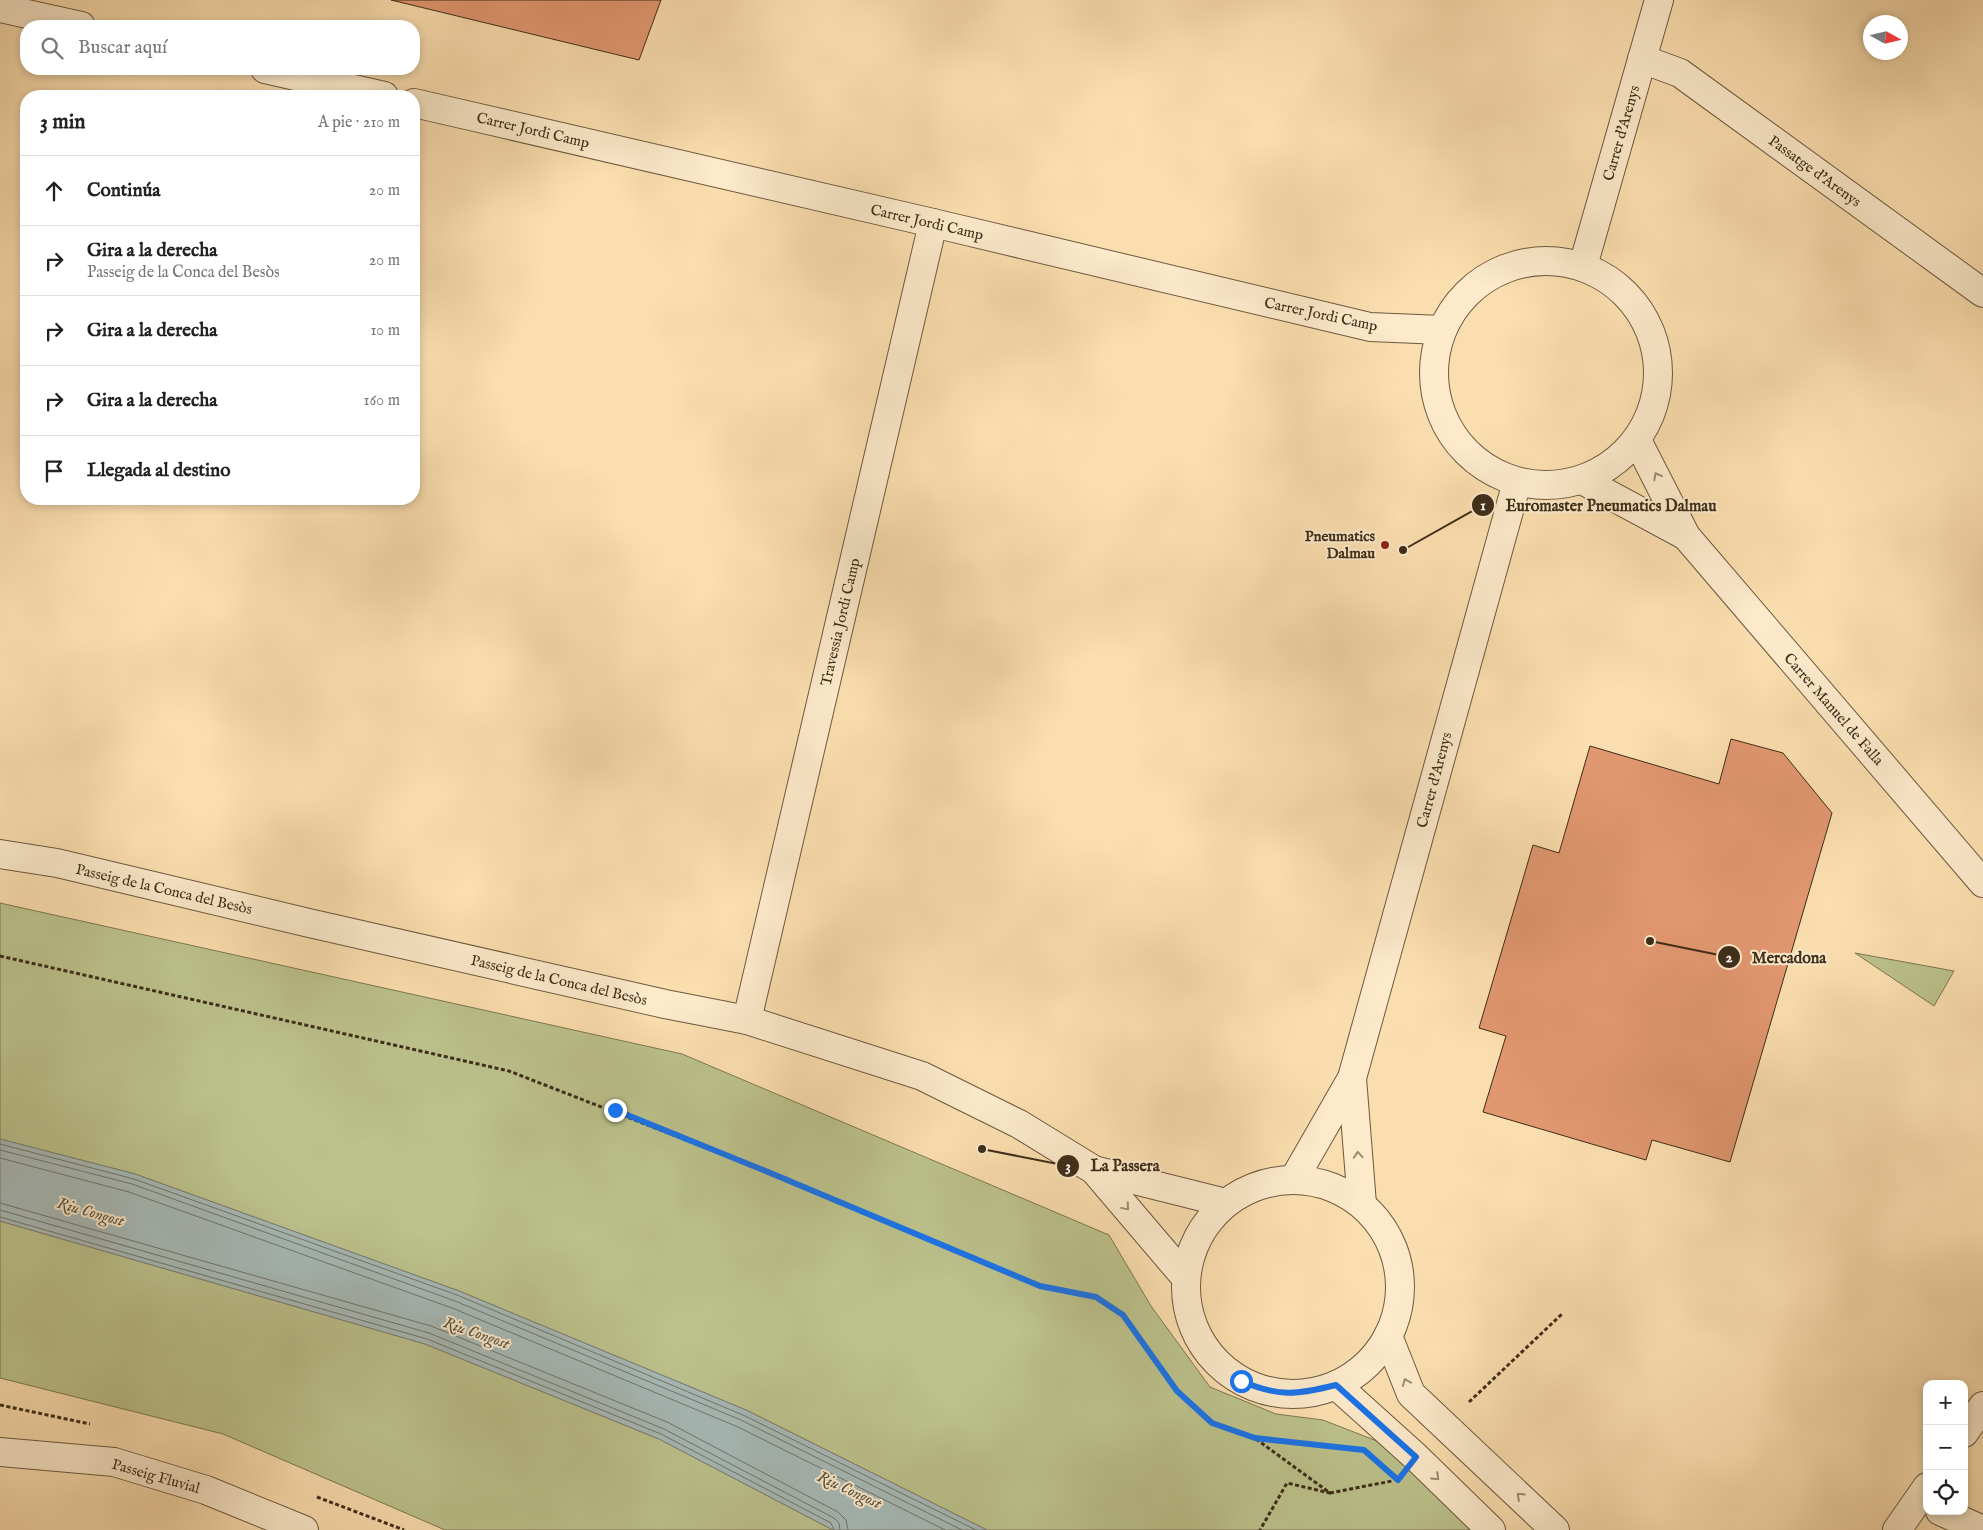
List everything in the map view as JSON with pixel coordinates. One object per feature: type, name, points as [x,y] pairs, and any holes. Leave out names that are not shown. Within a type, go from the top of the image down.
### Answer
[{"type":"street","name":"Carrer d'Arenys","points":[[1583,266],[1659,0]]},
{"type":"street","points":[[0,8],[54,20]]},
{"type":"street","name":"Passatge d'Arenys","points":[[1642,59],[1680,74],[1983,293]]},
{"type":"street","points":[[291,75],[358,90]]},
{"type":"street","name":"Carrer Jordi Camp","points":[[420,104],[933,223],[1370,327],[1442,330]]},
{"type":"street","name":"Travessia Jordi Camp","points":[[748,1020],[933,223]]},
{"type":"street","points":[[1549,260],[1583,266],[1614,282],[1620,288],[1638,308],[1654,339],[1659,374],[1653,408],[1637,440],[1612,464],[1582,480],[1550,486],[1517,482],[1482,467],[1455,440],[1438,406],[1433,368],[1442,330],[1459,301],[1484,278],[1508,267],[1516,264],[1549,260]]},
{"type":"street","name":"Carrer Manuel de Falla","points":[[1637,440],[1686,536],[1983,883]]},
{"type":"street","name":"Carrer Manuel de Falla","points":[[1582,480],[1686,536]]},
{"type":"street","name":"Carrer d'Arenys","points":[[1294,1179],[1352,1078],[1517,482]]},
{"type":"street","name":"Passeig de la Conca del Besòs","points":[[0,854],[57,864],[665,1004],[748,1020],[922,1076],[1019,1124],[1094,1170],[1226,1203]]},
{"type":"street","name":"Carrer d'Arenys","points":[[1352,1078],[1362,1204]]},
{"type":"street","name":"Passeig de la Conca del Besòs","points":[[1094,1170],[1186,1278]]},
{"type":"street","points":[[1294,1179],[1330,1186],[1362,1204],[1385,1232],[1398,1265],[1399,1302],[1388,1336],[1366,1365],[1336,1385],[1300,1394],[1262,1390],[1241,1381],[1222,1368],[1198,1339],[1187,1303],[1186,1278],[1190,1254],[1201,1231],[1226,1203],[1258,1184],[1294,1179]]},
{"type":"street","points":[[1388,1336],[1411,1394],[1555,1530]]},
{"type":"street","points":[[1336,1385],[1416,1457],[1491,1530]]},
{"type":"street","points":[[1968,1427],[1983,1406]]},
{"type":"street","name":"Passeig Fluvial","points":[[0,1452],[114,1462],[206,1490],[304,1530]]},
{"type":"street","points":[[1897,1530],[1923,1506]]},
{"type":"street","points":[[1955,1515],[1983,1530]]},
{"type":"path","points":[[0,956],[509,1071],[615,1110],[1040,1286],[1096,1297],[1123,1315],[1177,1391],[1212,1423],[1255,1438],[1363,1450]]},
{"type":"path","points":[[1447,1427],[1470,1400],[1563,1313]]},
{"type":"path","points":[[1255,1438],[1330,1493]]},
{"type":"path","points":[[1260,1530],[1287,1483],[1330,1493],[1398,1480],[1391,1473]]},
{"type":"green space","points":[[0,903],[682,1054],[1109,1235],[1151,1306],[1210,1387],[1276,1414],[1323,1420],[1382,1443],[1481,1530],[987,1530],[746,1410],[459,1291],[135,1174],[0,1139]]},
{"type":"green space","points":[[1855,953],[1954,971],[1934,1006]]},
{"type":"green space","points":[[0,1221],[425,1344],[659,1439],[833,1530],[445,1530],[223,1434],[0,1378]]},
{"type":"water","name":"Riu Congost","points":[[0,1139],[135,1174],[459,1291],[746,1410],[987,1530],[833,1530],[659,1439],[425,1344],[0,1221]]},
{"type":"building","points":[[391,0],[661,0],[639,60]]},
{"type":"building","points":[[1731,739],[1783,753],[1832,813],[1730,1162],[1652,1140],[1646,1160],[1483,1112],[1506,1036],[1479,1028],[1533,845],[1559,853],[1590,746],[1719,784]]},
{"type":"place","name":"Pneumatics Dalmau","points":[[1385,545]]},
{"type":"place","name":"Euromaster Pneumatics Dalmau","points":[[1403,550]]},
{"type":"place","name":"Mercadona","points":[[1650,941]]},
{"type":"place","name":"La Passera","points":[[982,1149]]},
{"type":"route","points":[[615,1110],[1040,1286],[1096,1297],[1123,1315],[1177,1391],[1212,1423],[1255,1438],[1364,1450],[1398,1480],[1416,1457],[1336,1385],[1300,1394],[1262,1390],[1241,1381]]}]
